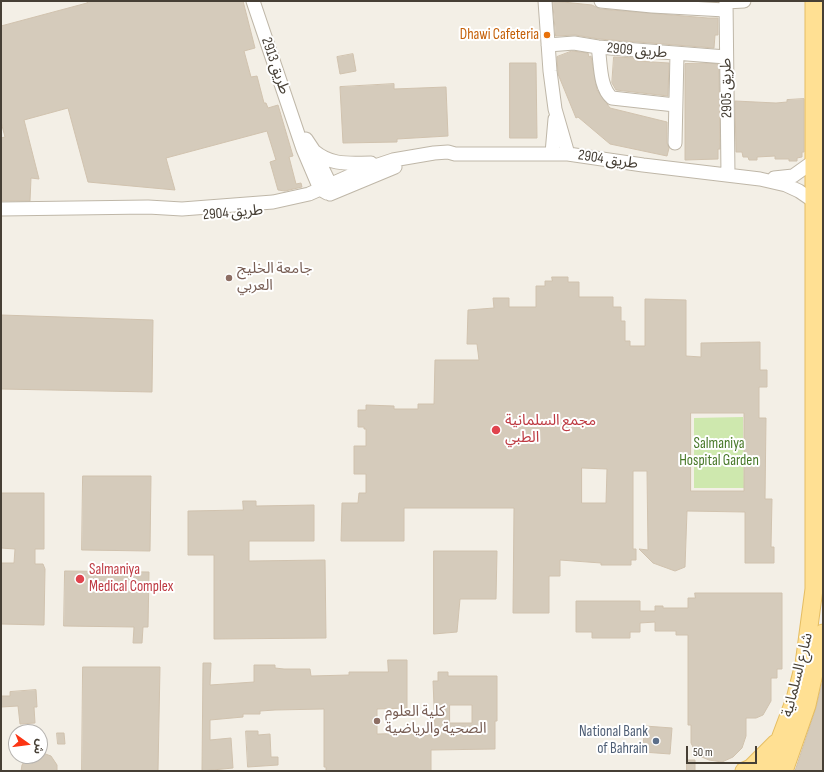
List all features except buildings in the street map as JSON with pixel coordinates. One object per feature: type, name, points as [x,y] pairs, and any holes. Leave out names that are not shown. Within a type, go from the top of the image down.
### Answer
[{"type":"main road","name":"شارع السلمانية","points":[[768,771],[795,699],[804,664],[814,589],[814,1]]},
{"type":"main road","name":"شارع السلمانية","points":[[784,771],[807,705],[823,634]]},
{"type":"main road","points":[[744,771],[762,757],[781,738]]},
{"type":"street","name":"طريق 2913","points":[[253,1],[278,78],[298,129],[304,149],[327,191]]},
{"type":"street","points":[[545,1],[548,45],[556,109],[568,154]]},
{"type":"street","points":[[601,1],[652,4],[726,4],[744,1]]},
{"type":"street","name":"طريق 2905","points":[[726,4],[728,175]]},
{"type":"street","name":"طريق 2909","points":[[548,45],[574,44],[598,48],[726,57]]},
{"type":"street","points":[[598,48],[604,85],[607,94],[612,98],[675,105]]},
{"type":"street","points":[[675,143],[677,54]]},
{"type":"street","points":[[552,153],[556,109]]},
{"type":"street","name":"طريق 2913","points":[[298,129],[314,151],[327,191]]},
{"type":"street","points":[[314,151],[326,159],[339,164],[381,164]]},
{"type":"street","name":"طريق 2904","points":[[327,191],[381,164],[424,154],[443,152],[455,154]]},
{"type":"street","name":"طريق 2904","points":[[1,213],[149,214],[265,211],[287,207],[327,191],[411,162],[455,154],[568,154],[760,179],[786,185],[815,202]]},
{"type":"street","name":"طريق 2904","points":[[760,179],[793,176],[814,160]]},
{"type":"street","name":"طريق 2904","points":[[1,209],[148,207],[171,213]]},
{"type":"green space","name":"Salmaniya Hospital Garden","points":[[743,417],[744,488],[694,488],[694,418]]},
{"type":"place","name":"Dhawi Cafeteria","points":[[547,35]]},
{"type":"place","name":"جامعة الخليج العربي","points":[[229,278]]},
{"type":"place","name":"مجمع السلمانية الطبي","points":[[496,430]]},
{"type":"place","name":"Salmaniya Medical Complex","points":[[80,579]]},
{"type":"place","name":"كلية العلوم الصحية والرياضية","points":[[377,721]]},
{"type":"place","name":"National Bank of Bahrain","points":[[656,741]]}]
